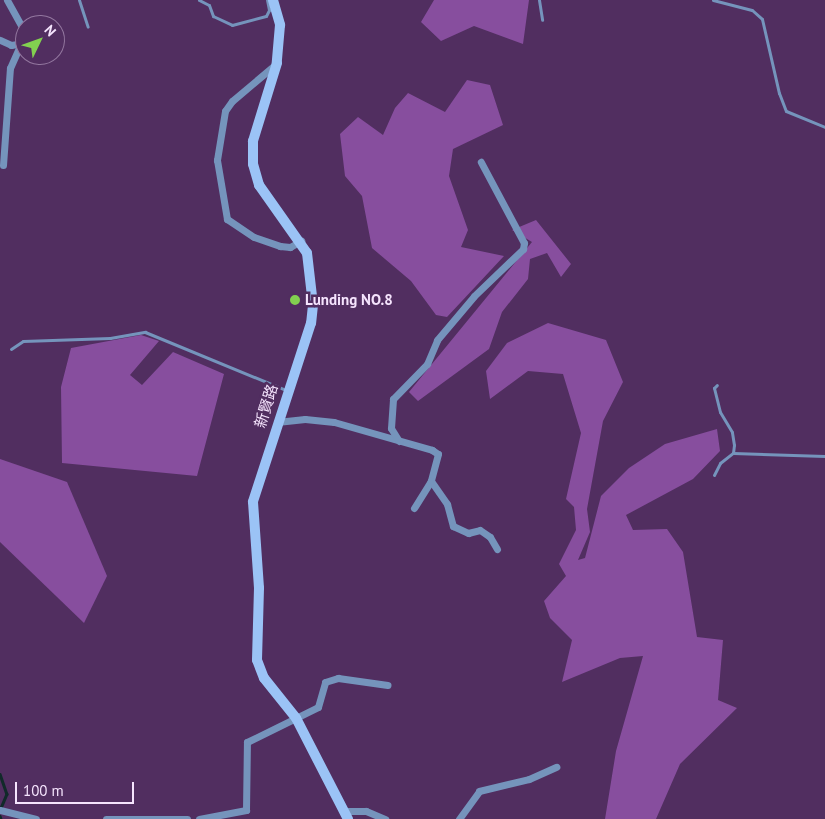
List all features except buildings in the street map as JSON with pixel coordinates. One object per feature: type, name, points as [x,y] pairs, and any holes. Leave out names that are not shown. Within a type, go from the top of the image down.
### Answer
[{"type":"street","points":[[7,0],[15,17]]},
{"type":"street","name":"新賢路","points":[[273,0],[280,25],[277,63],[253,141],[253,164],[259,184],[301,241],[309,259],[313,304],[311,323],[286,390],[253,502],[260,588],[257,660],[264,678],[296,718],[346,815]]},
{"type":"street","points":[[0,40],[11,45],[15,43]]},
{"type":"street","points":[[3,165],[10,68],[15,57]]},
{"type":"street","points":[[277,63],[232,101],[225,112],[217,160],[227,219],[254,237],[280,246],[290,247],[301,241]]},
{"type":"street","points":[[399,441],[391,428],[393,400],[427,364],[437,340],[474,296],[523,249],[520,236],[480,162]]},
{"type":"street","points":[[277,422],[305,419],[334,422],[399,441],[415,443],[438,454],[431,481],[414,508]]},
{"type":"street","points":[[431,481],[447,504],[453,526],[468,533],[480,530],[490,537],[497,549]]},
{"type":"street","points":[[199,819],[246,810],[246,742],[318,707],[321,688],[329,680],[388,685]]},
{"type":"street","points":[[460,819],[479,791],[528,779],[556,767]]},
{"type":"street","points":[[0,810],[36,819]]},
{"type":"street","points":[[346,815],[366,811],[385,819]]},
{"type":"street","points":[[106,819],[187,819]]},
{"type":"lane","points":[[79,0],[88,27]]},
{"type":"lane","points":[[199,0],[209,5],[213,16],[232,25],[266,16],[269,10],[268,0]]},
{"type":"lane","points":[[539,0],[542,20]]},
{"type":"lane","points":[[713,0],[752,10],[762,19],[778,93],[786,111],[825,127]]},
{"type":"lane","points":[[11,349],[24,341],[110,338],[145,332],[286,390]]},
{"type":"lane","points":[[718,385],[714,388],[720,412],[732,432],[733,453]]},
{"type":"lane","points":[[714,475],[720,463],[733,453],[825,456]]},
{"type":"shaded area","points":[[434,0],[529,0],[523,44],[474,26],[441,41],[421,22]]},
{"type":"shaded area","points":[[467,80],[490,85],[503,125],[453,149],[449,176],[468,230],[461,247],[504,256],[447,317],[436,315],[411,281],[372,248],[362,196],[345,176],[340,134],[358,117],[383,135],[395,108],[408,93],[445,112]]},
{"type":"shaded area","points":[[536,220],[571,264],[561,277],[547,253],[530,259],[528,279],[502,312],[489,349],[418,401],[409,392],[532,242],[512,230]]},
{"type":"shaded area","points":[[548,323],[606,340],[623,382],[603,421],[587,509],[590,532],[578,560],[585,558],[601,496],[629,468],[665,444],[717,429],[720,451],[693,479],[626,515],[633,530],[667,529],[683,552],[697,637],[723,640],[718,700],[737,708],[680,764],[656,819],[605,819],[616,751],[643,656],[620,658],[562,682],[572,640],[550,618],[544,601],[566,576],[559,564],[576,530],[574,507],[566,499],[581,433],[563,374],[528,371],[490,399],[486,371],[507,343]]},
{"type":"shaded area","points":[[141,335],[159,341],[130,375],[142,385],[173,352],[224,374],[197,476],[62,463],[61,387],[71,348]]},
{"type":"shaded area","points":[[0,459],[67,482],[107,576],[84,623],[0,542]]},
{"type":"waterway","points":[[0,774],[7,794],[1,808]]},
{"type":"place","name":"Lunding NO.8","points":[[295,300]]}]
